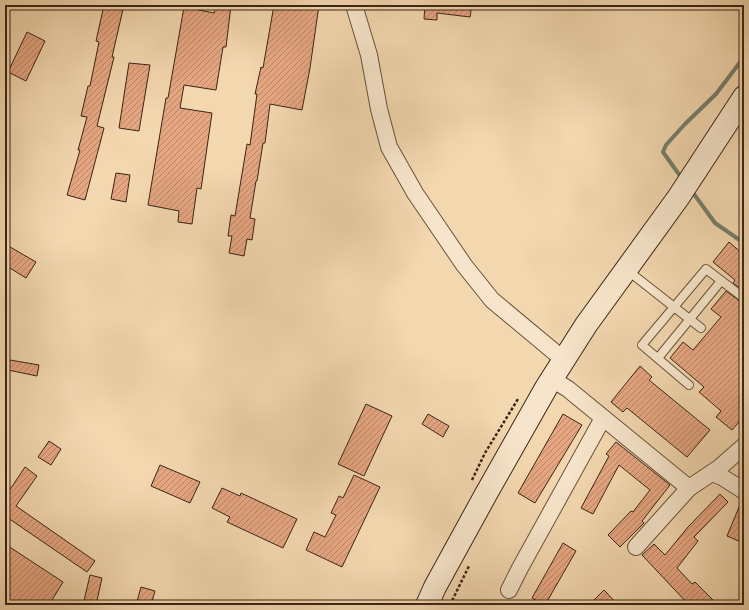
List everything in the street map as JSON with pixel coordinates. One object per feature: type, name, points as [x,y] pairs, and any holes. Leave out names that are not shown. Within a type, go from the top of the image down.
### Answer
[{"type":"main road","points":[[427,605],[435,587],[516,438],[552,379],[586,326],[678,198],[743,101]]},
{"type":"street","points":[[354,5],[369,54],[389,147],[415,193],[464,264],[492,300],[564,360]]},
{"type":"street","points":[[552,379],[568,389],[689,488]]},
{"type":"street","points":[[509,590],[603,418]]},
{"type":"street","points":[[636,547],[689,488],[712,473],[744,446]]},
{"type":"street","points":[[712,473],[722,477],[744,491]]},
{"type":"lane","points":[[690,385],[642,345],[706,269],[744,298]]},
{"type":"lane","points":[[626,270],[701,328]]},
{"type":"lane","points":[[658,358],[721,281]]},
{"type":"building","points":[[104,5],[124,5],[112,57],[114,57],[97,126],[104,128],[85,200],[67,195],[80,150],[78,150],[87,117],[81,116],[88,86],[90,86],[99,42],[96,41]]},
{"type":"building","points":[[216,5],[231,5],[226,47],[223,47],[216,90],[184,85],[180,108],[212,113],[201,189],[197,188],[192,224],[178,222],[179,211],[148,205],[166,98],[168,98],[184,7],[214,13]]},
{"type":"building","points":[[274,5],[319,5],[302,110],[270,104],[265,143],[263,143],[250,218],[255,219],[252,240],[247,239],[244,256],[229,253],[232,236],[228,236],[231,215],[235,216],[247,144],[250,145],[257,94],[255,94],[261,67],[263,68]]},
{"type":"building","points":[[425,5],[472,5],[470,17],[437,13],[437,20],[424,19]]},
{"type":"building","points":[[27,32],[45,41],[26,81],[8,72]]},
{"type":"building","points":[[129,63],[150,65],[139,131],[119,128]]},
{"type":"building","points":[[116,173],[130,175],[126,202],[111,199]]},
{"type":"building","points":[[729,242],[744,255],[744,291],[733,283],[735,280],[713,262]]},
{"type":"building","points":[[5,244],[36,262],[26,278],[5,265]]},
{"type":"building","points":[[726,291],[744,303],[744,416],[732,430],[716,417],[721,411],[699,392],[704,387],[670,358],[683,342],[693,350],[721,317],[711,309]]},
{"type":"building","points":[[10,360],[39,365],[37,376],[8,370]]},
{"type":"building","points":[[640,366],[652,377],[649,380],[710,430],[687,457],[627,408],[623,412],[611,402]]},
{"type":"building","points":[[366,404],[392,416],[364,476],[338,464]]},
{"type":"building","points":[[428,414],[449,426],[443,437],[422,424]]},
{"type":"building","points":[[563,414],[582,425],[535,503],[518,493]]},
{"type":"building","points":[[49,441],[61,449],[51,465],[38,457]]},
{"type":"building","points":[[616,442],[670,485],[642,521],[644,523],[620,547],[608,535],[631,511],[633,512],[650,490],[619,465],[593,514],[581,508],[609,456],[606,454]]},
{"type":"building","points":[[160,465],[200,482],[190,503],[151,486]]},
{"type":"building","points":[[25,467],[37,476],[16,506],[95,561],[87,572],[8,518],[5,522],[5,497]]},
{"type":"building","points":[[354,475],[380,487],[342,567],[306,550],[314,532],[325,537],[336,515],[331,513],[339,496],[343,498]]},
{"type":"building","points":[[222,488],[240,496],[241,493],[297,519],[283,548],[227,522],[230,517],[212,508]]},
{"type":"building","points":[[720,494],[728,502],[694,537],[698,541],[677,568],[692,584],[695,582],[718,605],[689,605],[642,555],[654,544],[665,555],[688,527]]},
{"type":"building","points":[[742,500],[744,500],[744,534],[741,542],[727,536]]},
{"type":"building","points":[[563,543],[576,551],[545,605],[532,598]]},
{"type":"building","points":[[5,544],[63,582],[49,605],[17,605],[5,598]]},
{"type":"building","points":[[90,575],[102,578],[96,605],[83,605]]},
{"type":"building","points":[[141,587],[155,591],[151,605],[136,605]]},
{"type":"building","points":[[604,590],[618,605],[589,605]]},
{"type":"waterway","points":[[683,180],[663,152],[666,145],[716,94],[744,57]]},
{"type":"waterway","points":[[691,190],[715,223],[744,243]]}]
